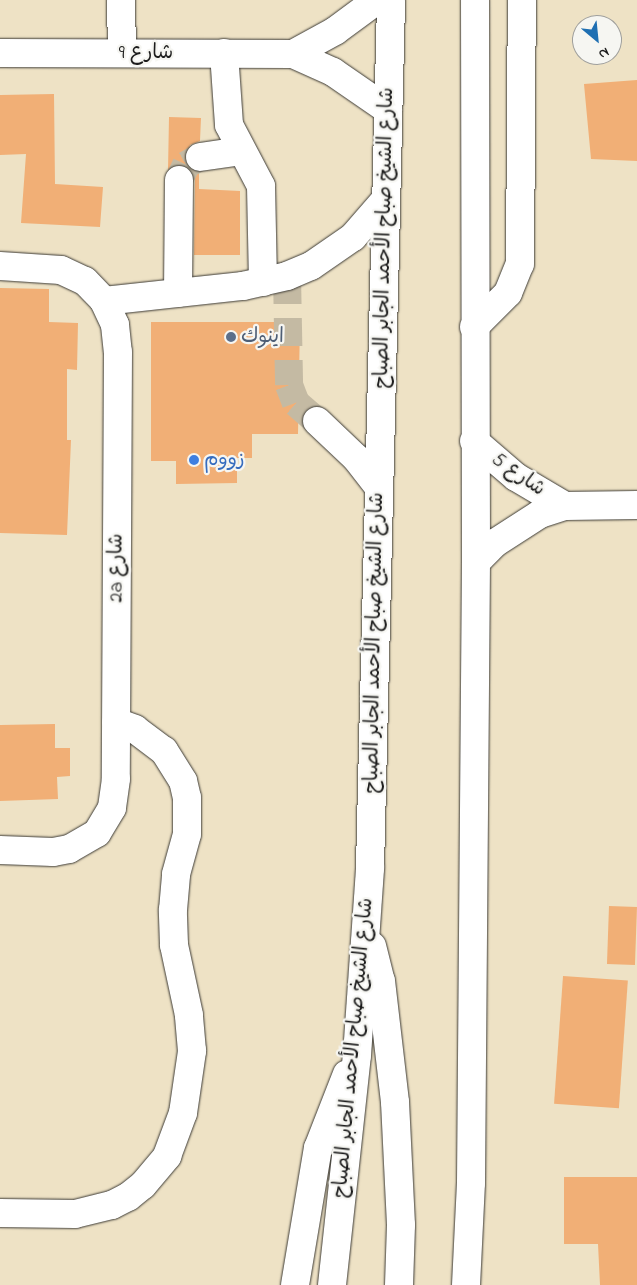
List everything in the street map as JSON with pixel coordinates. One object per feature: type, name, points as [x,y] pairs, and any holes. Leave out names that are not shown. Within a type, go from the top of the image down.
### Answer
[{"type":"main road","points":[[121,0],[122,53]]},
{"type":"main road","name":"شارع 9","points":[[292,54],[335,31],[377,0]]},
{"type":"main road","name":"شارع الشيخ صباح الأحمد الجابر الصباح","points":[[332,1285],[356,1055],[366,920],[377,672],[378,486],[391,0]]},
{"type":"main road","points":[[466,1285],[471,1183],[476,562],[474,441],[475,0]]},
{"type":"main road","points":[[474,326],[508,292],[520,264],[522,0]]},
{"type":"main road","name":"شارع 9","points":[[0,53],[292,54],[339,76],[388,110]]},
{"type":"main road","points":[[224,53],[226,110],[241,151],[261,186],[264,282]]},
{"type":"main road","points":[[200,157],[241,151]]},
{"type":"main road","points":[[178,293],[179,180]]},
{"type":"main road","points":[[104,301],[264,282],[311,266],[353,238],[386,199]]},
{"type":"main road","name":"2a شارع","points":[[0,266],[61,270],[85,282],[104,301],[116,325],[118,352],[115,794],[109,815],[97,832],[84,842],[53,852],[0,850]]},
{"type":"main road","points":[[317,421],[356,458],[378,486]]},
{"type":"main road","name":"شارع 5","points":[[474,441],[516,477],[565,506]]},
{"type":"main road","name":"شارع 5","points":[[476,562],[517,527],[565,506],[637,505]]},
{"type":"main road","points":[[0,1213],[75,1214],[112,1205],[128,1197],[143,1185],[166,1156],[183,1113],[192,1051],[189,1015],[174,945],[172,910],[176,874],[187,834],[187,798],[175,765],[164,751],[150,738],[116,722]]},
{"type":"main road","points":[[366,920],[381,980],[396,1102],[400,1216],[399,1285]]},
{"type":"main road","points":[[294,1285],[318,1148],[328,1116],[356,1055]]},
{"type":"building","points":[[637,80],[637,161],[591,159],[584,84]]},
{"type":"building","points":[[54,94],[55,184],[103,187],[100,227],[21,223],[26,154],[0,155],[0,95]]},
{"type":"building","points":[[169,117],[201,118],[200,141],[190,145],[185,159],[188,167],[199,172],[199,189],[240,191],[240,255],[194,255],[195,180],[186,166],[179,164],[168,170]]},
{"type":"building","points":[[0,288],[49,289],[49,322],[78,323],[77,370],[67,369],[67,440],[71,440],[67,535],[0,533]]},
{"type":"building","points":[[151,322],[300,322],[298,434],[252,434],[252,458],[237,458],[237,483],[176,484],[176,461],[151,461]]},
{"type":"building","points":[[55,724],[55,748],[70,748],[70,776],[57,777],[58,799],[0,801],[0,725]]},
{"type":"building","points":[[609,906],[637,907],[635,965],[607,964]]},
{"type":"building","points":[[563,976],[628,981],[619,1108],[554,1104]]},
{"type":"building","points":[[564,1177],[637,1177],[637,1285],[600,1285],[598,1244],[564,1244]]},
{"type":"tunnel","points":[[179,180],[186,165],[200,157]]},
{"type":"tunnel","points":[[287,276],[289,385],[296,403],[317,421]]},
{"type":"place","name":"اينوك","points":[[231,337]]},
{"type":"place","name":"زووم","points":[[194,460]]}]
